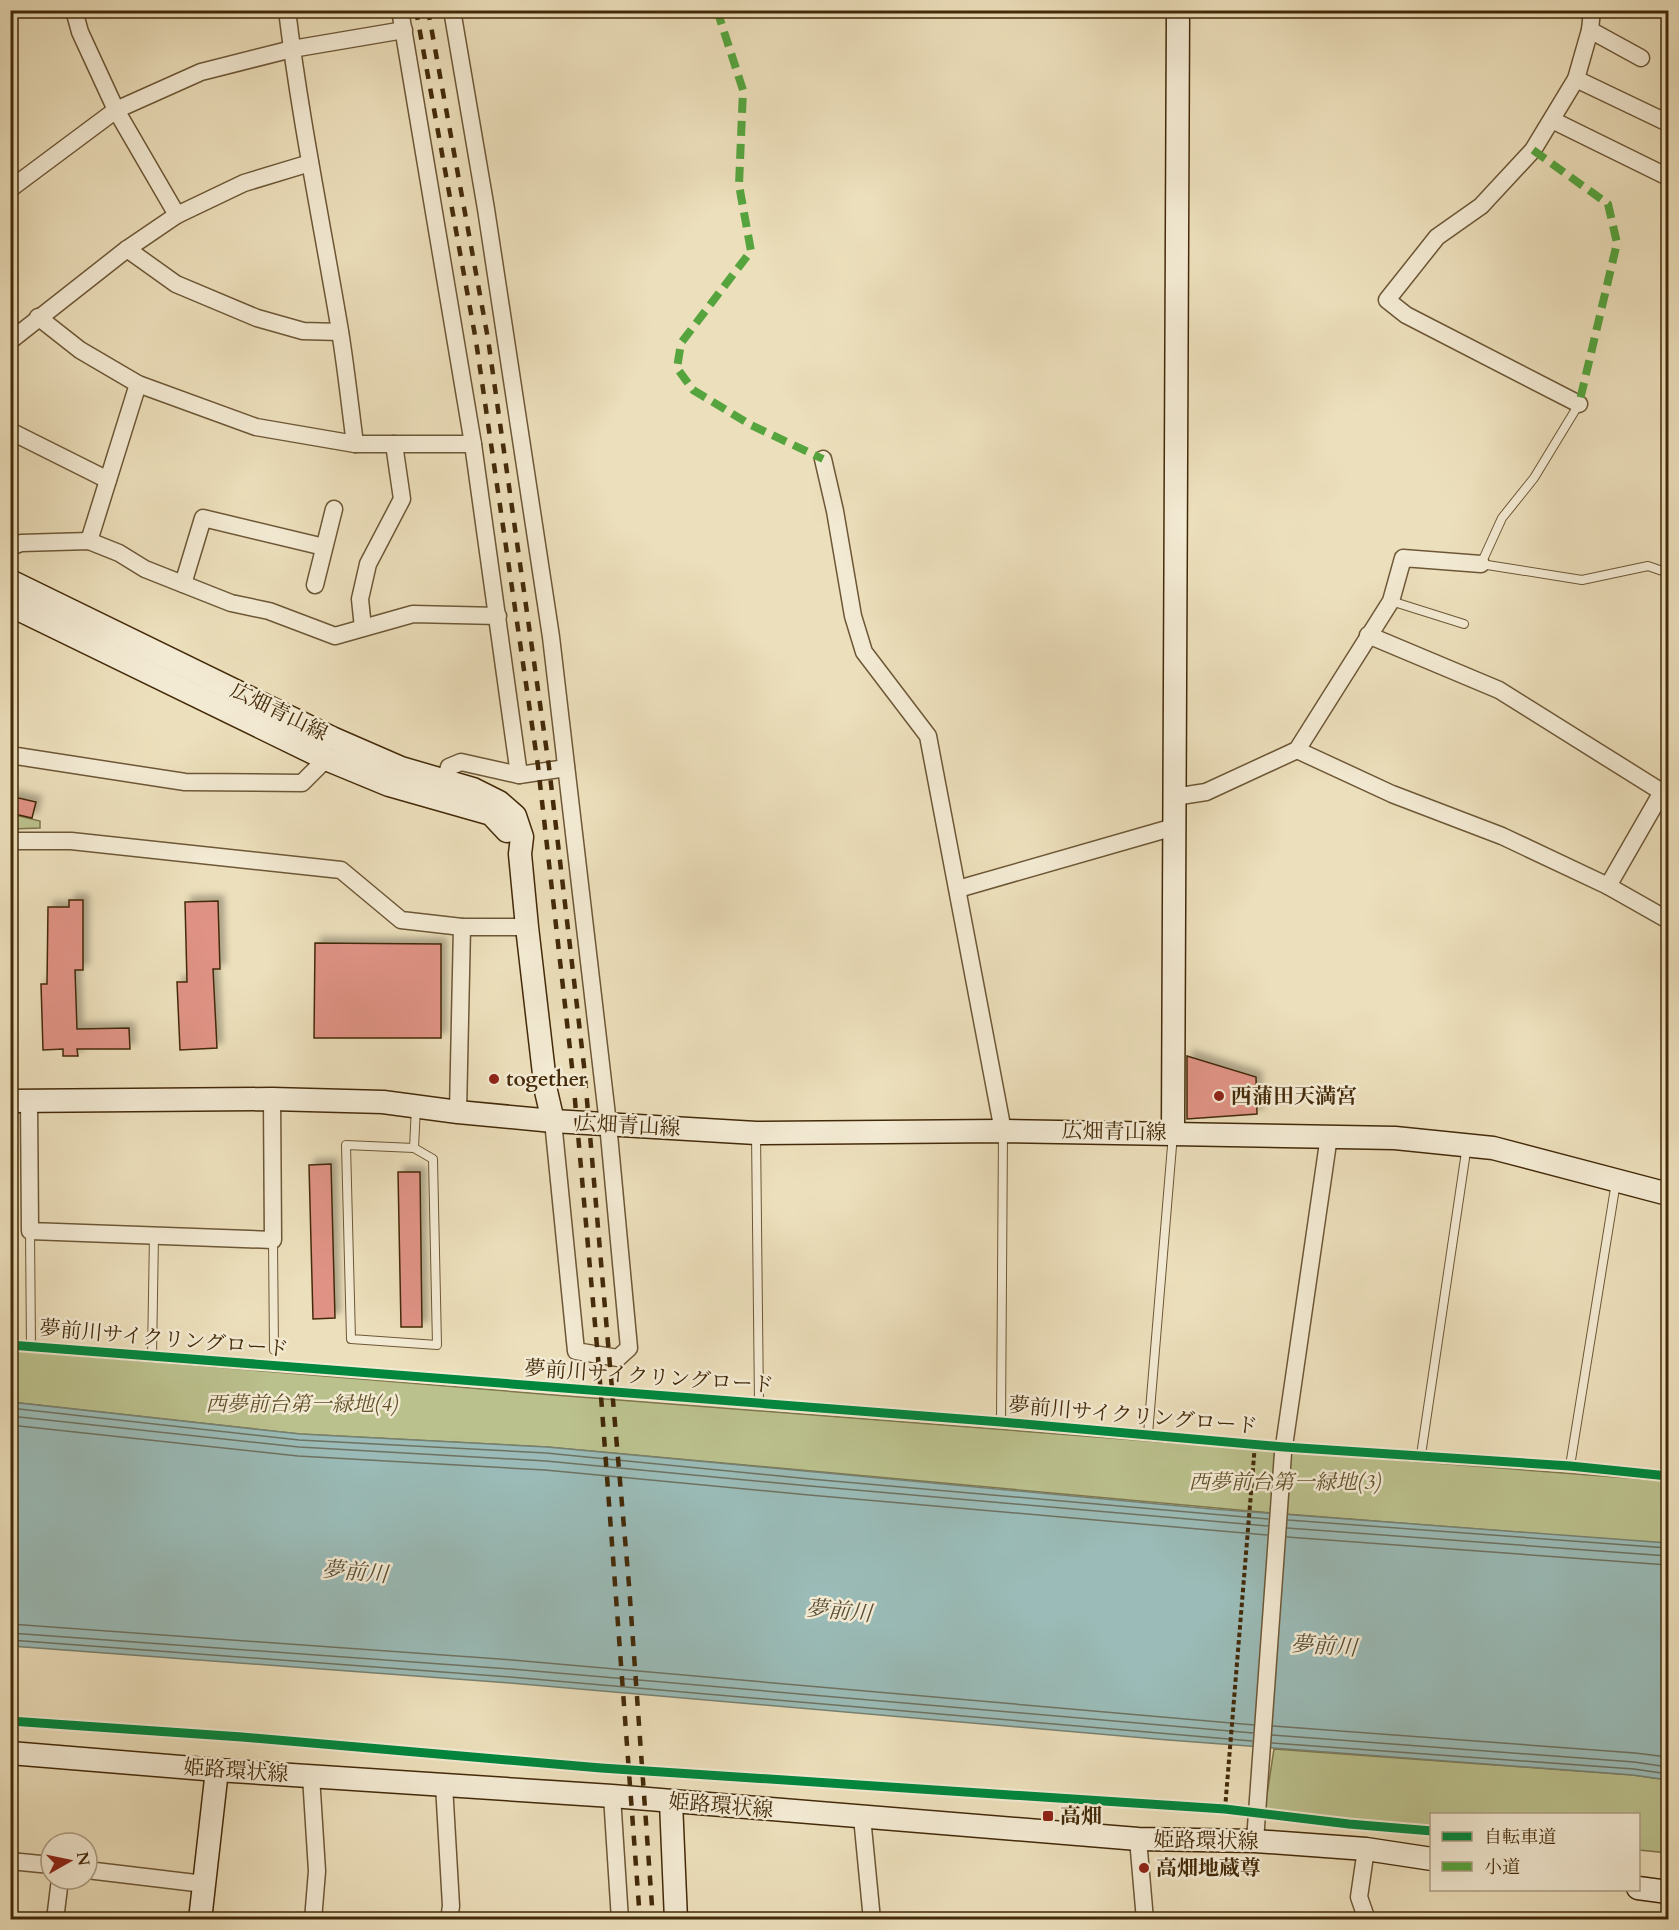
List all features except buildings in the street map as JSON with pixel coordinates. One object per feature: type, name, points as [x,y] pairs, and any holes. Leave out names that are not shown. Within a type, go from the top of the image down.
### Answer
[{"type":"main road","points":[[1173,1133],[1178,10]]},
{"type":"main road","name":"広畑青山線","points":[[10,581],[332,738],[401,768],[473,789],[499,802],[515,816],[522,837],[520,854],[527,927],[546,1091],[553,1121]]},
{"type":"main road","name":"広畑青山線","points":[[10,605],[326,759],[389,785],[491,814],[505,828],[520,854]]},
{"type":"main road","name":"広畑青山線","points":[[20,1101],[272,1099],[383,1102],[553,1121],[756,1133],[1003,1131],[1395,1138],[1492,1148],[1668,1194]]},
{"type":"main road","name":"姫路環状線","points":[[10,1753],[218,1770],[612,1796],[1138,1839],[1255,1840],[1366,1849],[1430,1858]]},
{"type":"main road","points":[[200,1920],[218,1770]]},
{"type":"main road","points":[[671,1802],[676,1920]]},
{"type":"main road","points":[[1640,1888],[1668,1892]]},
{"type":"street","points":[[74,10],[80,32],[116,110],[177,215]]},
{"type":"street","points":[[287,10],[310,163],[340,332],[355,444]]},
{"type":"street","points":[[400,10],[473,444],[519,775]]},
{"type":"street","points":[[452,10],[486,209],[551,637],[608,1125],[629,1348],[618,1358],[576,1351],[553,1121]]},
{"type":"street","points":[[1580,404],[1406,315],[1386,300],[1437,237],[1481,206],[1533,150],[1576,79],[1590,30],[1592,10]]},
{"type":"street","points":[[10,189],[116,110],[201,72],[292,49],[404,30]]},
{"type":"street","points":[[1590,30],[1641,58]]},
{"type":"street","points":[[1576,79],[1668,123]]},
{"type":"street","points":[[1552,120],[1668,177]]},
{"type":"street","points":[[10,341],[127,249],[177,215],[244,183],[310,163]]},
{"type":"street","points":[[127,249],[176,284],[257,318],[303,331],[340,332]]},
{"type":"street","points":[[38,318],[80,350],[138,384],[256,427],[355,444],[473,444]]},
{"type":"street","points":[[89,541],[138,384]]},
{"type":"street","points":[[10,431],[108,480]]},
{"type":"street","points":[[363,628],[360,599],[368,564],[402,499],[394,444]]},
{"type":"street","points":[[823,459],[835,511],[853,616],[864,652],[928,736],[1003,1131]]},
{"type":"street","points":[[315,585],[334,509]]},
{"type":"street","points":[[183,584],[203,518],[324,547]]},
{"type":"street","points":[[10,547],[21,543],[89,541],[119,553],[145,569],[231,603],[269,611],[334,636],[413,614],[498,616]]},
{"type":"street","points":[[1174,797],[1206,792],[1297,750],[1391,601],[1403,558],[1481,564]]},
{"type":"street","points":[[1368,635],[1499,690],[1662,792],[1608,886]]},
{"type":"street","points":[[1297,750],[1392,794],[1502,836],[1608,886],[1668,920]]},
{"type":"street","points":[[10,755],[185,782],[302,783],[326,759]]},
{"type":"street","points":[[445,780],[449,767],[461,762],[519,775],[566,768]]},
{"type":"street","points":[[958,889],[1174,827]]},
{"type":"street","points":[[10,841],[71,841],[341,870],[401,920],[462,927],[527,927]]},
{"type":"street","points":[[458,1112],[462,927]]},
{"type":"street","points":[[20,1101],[30,1231],[273,1240],[272,1099]]},
{"type":"street","points":[[1255,1840],[1284,1450],[1329,1136]]},
{"type":"street","points":[[311,1776],[317,1871],[313,1920]]},
{"type":"street","points":[[444,1785],[452,1906],[449,1920]]},
{"type":"street","points":[[612,1796],[620,1920]]},
{"type":"street","points":[[862,1817],[872,1920]]},
{"type":"street","points":[[1138,1839],[1145,1920]]},
{"type":"street","points":[[1366,1849],[1359,1897],[1367,1920]]},
{"type":"street","points":[[10,1861],[39,1864]]},
{"type":"street","points":[[99,1871],[204,1884]]},
{"type":"street","points":[[55,1920],[59,1891]]},
{"type":"lane","points":[[1580,404],[1534,478],[1502,518],[1481,564],[1582,580],[1648,566],[1668,573]]},
{"type":"lane","points":[[1391,601],[1464,624]]},
{"type":"lane","points":[[414,1148],[416,1106]]},
{"type":"lane","points":[[1001,1422],[1003,1131]]},
{"type":"lane","points":[[756,1133],[759,1404]]},
{"type":"lane","points":[[1148,1434],[1173,1133]]},
{"type":"lane","points":[[346,1145],[414,1148],[433,1159],[437,1345],[351,1339],[346,1145]]},
{"type":"lane","points":[[1421,1455],[1467,1145]]},
{"type":"lane","points":[[1570,1466],[1616,1181]]},
{"type":"lane","points":[[30,1231],[31,1347]]},
{"type":"lane","points":[[152,1356],[154,1235]]},
{"type":"lane","points":[[273,1240],[274,1350]]},
{"type":"path","points":[[1213,1809],[1230,1810],[1255,1444]]},
{"type":"green space","points":[[11,814],[40,821],[40,828],[11,829]]},
{"type":"green space","name":"西夢前台第一緑地(3)","points":[[10,1350],[554,1395],[1668,1481],[1668,1544],[1273,1513],[547,1447],[300,1434],[11,1402]]},
{"type":"green space","points":[[1274,1749],[1633,1775],[1668,1780],[1668,1853],[1640,1850],[1640,1813],[1430,1813],[1430,1830],[1264,1814]]},
{"type":"water","name":"夢前川","points":[[10,1402],[300,1434],[547,1447],[1212,1509],[1668,1543],[1668,1780],[1633,1775],[1168,1740],[510,1683],[11,1646]]},
{"type":"railway","points":[[416,10],[476,341],[538,766],[572,1067],[599,1369],[640,1920]]},
{"type":"railway","points":[[428,10],[488,339],[549,767],[584,1066],[629,1585],[653,1920]]},
{"type":"marked path","points":[[717,10],[743,90],[739,185],[751,251],[681,343],[677,368],[693,390],[751,425],[823,459]]},
{"type":"marked path","points":[[1533,150],[1608,204],[1617,243],[1579,404]]},
{"type":"cycle path","name":"夢前川サイクリングロード","points":[[10,1345],[1001,1422],[1284,1447],[1570,1466],[1668,1476]]},
{"type":"cycle path","points":[[10,1721],[242,1737],[601,1768],[1225,1809],[1430,1831]]},
{"type":"place","name":"together","points":[[494,1079]]},
{"type":"place","name":"西蒲田天満宮","points":[[1219,1096]]},
{"type":"place","name":"高畑","points":[[1048,1816]]},
{"type":"place","name":"高畑地蔵尊","points":[[1144,1868]]},
{"type":"park label","name":"西夢前台第一緑地(4)","points":[[302,1404]]}]
